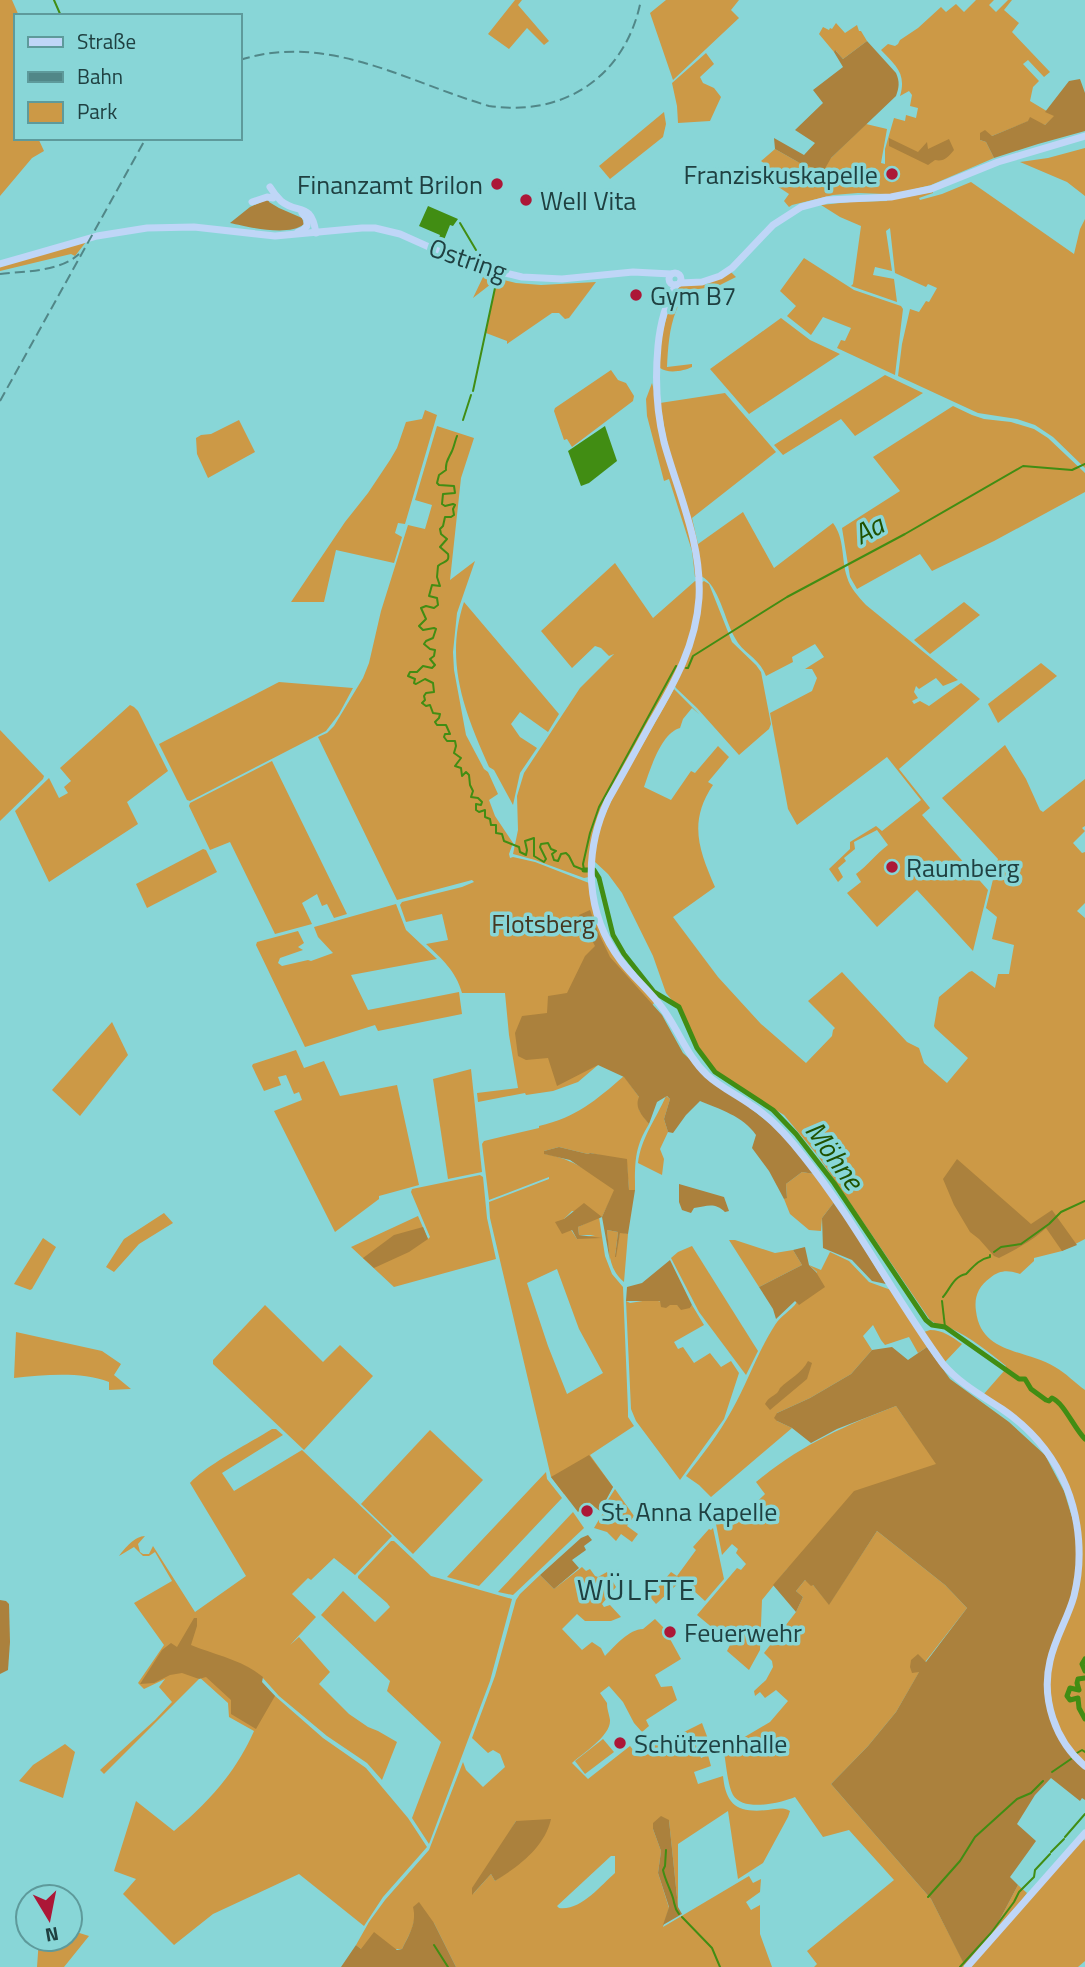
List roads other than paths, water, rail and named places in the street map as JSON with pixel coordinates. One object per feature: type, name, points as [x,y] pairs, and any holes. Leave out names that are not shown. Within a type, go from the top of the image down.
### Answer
[{"type":"main road","points":[[644,272],[675,281],[696,282],[713,279],[730,269],[773,225],[801,206],[827,200],[891,197],[932,190],[998,162],[1085,136]]},
{"type":"main road","points":[[273,198],[268,189],[282,202],[311,216],[314,223],[313,233]]},
{"type":"main road","points":[[253,202],[267,197],[273,198],[309,217],[313,233]]},
{"type":"main road","points":[[284,236],[306,228],[307,219],[300,212]]},
{"type":"main road","points":[[314,223],[321,228],[336,230]]},
{"type":"main road","points":[[0,264],[97,236],[148,228],[172,226],[284,236],[336,230]]},
{"type":"main road","name":"Ostring","points":[[336,230],[362,228],[391,231],[481,268],[522,277],[562,279],[644,272]]},
{"type":"main road","points":[[644,272],[675,281]]},
{"type":"main road","points":[[656,275],[667,286],[669,298]]},
{"type":"main road","points":[[675,281],[660,330],[656,375],[662,430],[696,552],[699,589],[696,619],[687,653],[675,681],[604,809],[596,829],[590,869],[597,914],[610,943],[623,963],[665,1011],[697,1065],[714,1081],[767,1116],[792,1142],[825,1185],[943,1364],[962,1383],[1025,1428],[1050,1456],[1062,1476],[1074,1513],[1079,1540],[1079,1565],[1074,1596],[1049,1662],[1049,1703],[1052,1718],[1062,1739],[1085,1766]]},
{"type":"main road","points":[[967,1967],[1085,1833]]},
{"type":"waterway","points":[[54,0],[60,14]]},
{"type":"waterway","points":[[460,223],[476,250]]},
{"type":"waterway","points":[[473,391],[495,288],[492,279]]},
{"type":"waterway","points":[[463,420],[471,395]]},
{"type":"waterway","points":[[457,436],[446,470],[439,475],[437,483],[454,486],[455,493],[443,494],[442,504],[455,505],[454,515],[445,517],[440,529],[447,539],[440,547],[448,554],[448,559],[438,566],[440,586],[432,585],[429,596],[437,598],[438,605],[434,608],[421,608],[426,619],[419,626],[423,630],[436,629],[433,638],[424,644],[435,650],[430,659],[435,665],[432,668],[423,666],[417,672],[410,672],[408,676],[415,679],[416,684],[425,679],[433,683],[434,692],[426,693],[422,703],[430,705],[433,713],[440,714],[435,722],[437,725],[446,725],[450,734],[445,734],[444,737],[447,741],[455,741],[454,753],[461,758],[455,766],[461,768],[462,776],[466,772],[469,775],[473,791],[471,797],[482,802],[481,805],[476,804],[476,810],[485,810],[485,817],[490,819],[491,825],[496,825],[496,833],[502,834],[504,841],[519,847],[520,852],[526,855],[525,841],[534,838],[534,856],[544,862],[546,859],[540,847],[541,844],[548,843],[551,849],[556,851],[552,854],[554,860],[558,861],[561,854],[566,853],[574,866],[584,870],[590,833],[599,807],[676,666]]},
{"type":"waterway","name":"Aa","points":[[686,668],[693,656],[787,597],[905,534],[1023,466],[1072,470],[1085,464]]},
{"type":"waterway","name":"Möhne","points":[[584,870],[594,870],[599,878],[613,935],[624,954],[654,992],[679,1007],[697,1048],[715,1072],[773,1110],[796,1134],[834,1183],[926,1320],[932,1325],[945,1327],[1019,1379],[1025,1379],[1031,1389],[1046,1400],[1052,1398],[1065,1410],[1085,1439]]},
{"type":"waterway","points":[[994,1252],[1001,1247],[1021,1244],[1061,1212],[1085,1201]]},
{"type":"waterway","points":[[943,1297],[958,1277],[990,1255]]},
{"type":"waterway","points":[[942,1301],[945,1327]]},
{"type":"waterway","name":"Möhne","points":[[1085,1659],[1082,1664],[1085,1671]]},
{"type":"waterway","name":"Möhne","points":[[1085,1678],[1078,1679],[1079,1690],[1070,1688],[1067,1696],[1070,1700],[1078,1698],[1079,1708],[1085,1719]]},
{"type":"waterway","points":[[1077,1753],[1082,1750],[1085,1752]]},
{"type":"waterway","points":[[1052,1772],[1071,1759]]},
{"type":"waterway","points":[[928,1897],[960,1861],[975,1837],[1017,1799],[1031,1793],[1043,1781]]},
{"type":"waterway","points":[[1065,1837],[1085,1814]]},
{"type":"waterway","points":[[1051,1852],[1064,1839]]},
{"type":"waterway","points":[[666,1850],[663,1870],[679,1914]]},
{"type":"waterway","points":[[960,1967],[991,1933],[1019,1892],[1034,1877],[1035,1870],[1050,1854]]},
{"type":"waterway","points":[[682,1917],[712,1948],[720,1967]]},
{"type":"waterway","points":[[434,1945],[448,1967]]},
{"type":"railway","points":[[242,60],[272,53],[304,52],[335,56],[489,106],[517,108],[543,105],[588,86],[606,70],[622,50],[633,27],[641,0]]},
{"type":"railway","points":[[0,401],[145,140]]},
{"type":"railway","points":[[0,274],[52,267],[79,254]]},
{"type":"place","name":"Franziskuskapelle","points":[[892,174]]},
{"type":"place","name":"Finanzamt Brilon","points":[[497,184]]},
{"type":"place","name":"Well Vita","points":[[526,200]]},
{"type":"place","name":"Gym B7","points":[[636,295]]},
{"type":"place","name":"Raumberg","points":[[892,867]]},
{"type":"place","name":"St. Anna Kapelle","points":[[587,1511]]},
{"type":"place","name":"Feuerwehr","points":[[670,1632]]},
{"type":"place","name":"Schützenhalle","points":[[620,1743]]},
{"type":"district","name":"WÜLFTE","points":[[637,1589]]},
{"type":"park label","name":"Flotsberg","points":[[543,923]]}]
